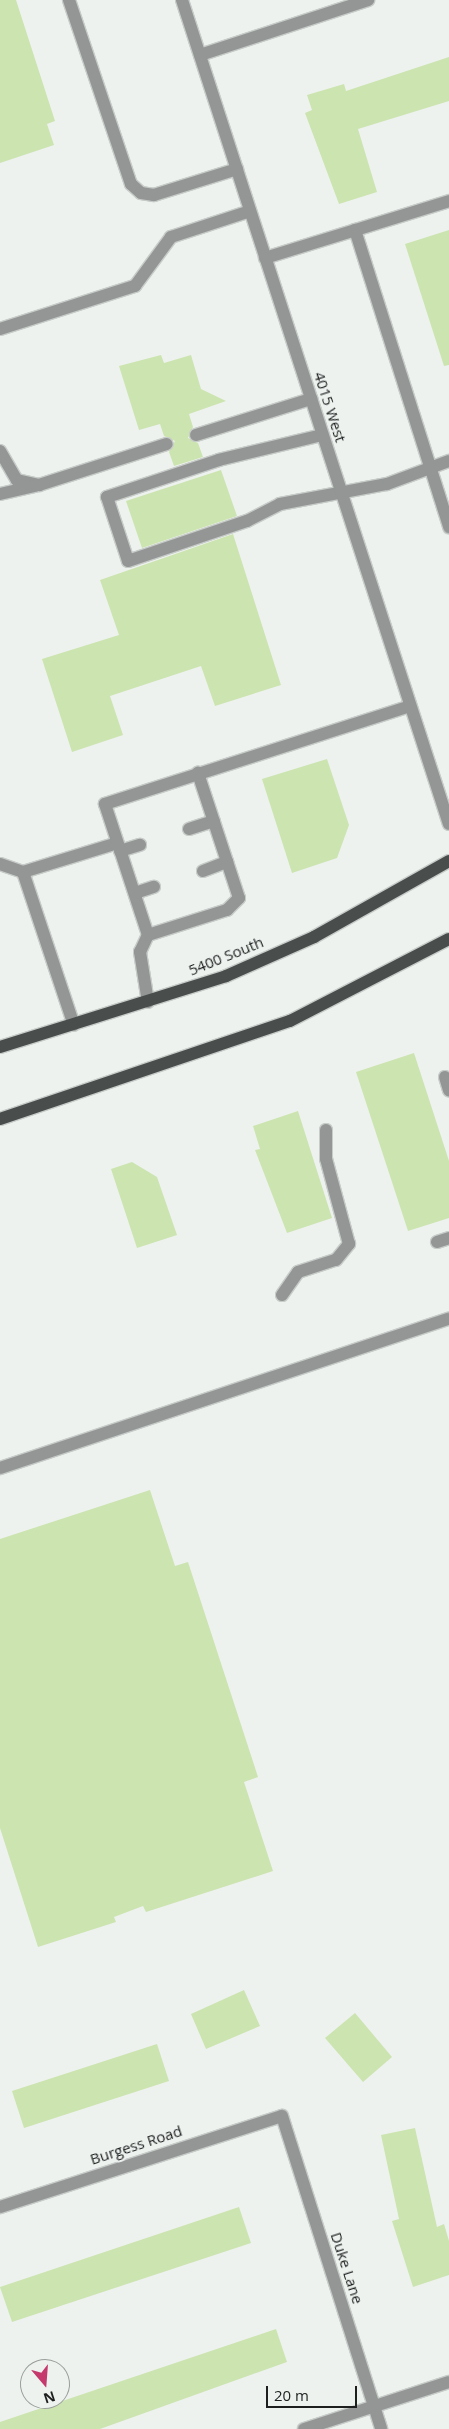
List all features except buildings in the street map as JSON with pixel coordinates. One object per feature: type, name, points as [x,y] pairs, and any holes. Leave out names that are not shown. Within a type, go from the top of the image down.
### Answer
[{"type":"main road","name":"5400 South","points":[[0,1047],[226,976],[314,937],[449,862]]},
{"type":"main road","points":[[0,1118],[290,1021],[449,939]]},
{"type":"street","points":[[69,0],[131,184],[141,193],[154,195],[237,170]]},
{"type":"street","name":"4015 West","points":[[182,0],[449,824]]},
{"type":"street","points":[[200,55],[368,0]]},
{"type":"street","points":[[265,258],[449,201]]},
{"type":"street","points":[[0,329],[135,286],[171,237],[250,211]]},
{"type":"street","points":[[355,230],[449,527]]},
{"type":"street","points":[[196,435],[311,399]]},
{"type":"street","points":[[322,435],[219,460],[107,497],[128,561],[247,521],[280,504],[386,484],[449,461]]},
{"type":"street","points":[[0,494],[39,485],[167,444]]},
{"type":"street","points":[[0,451],[16,480],[39,485]]},
{"type":"street","points":[[148,1002],[140,952],[148,935],[105,804],[410,706]]},
{"type":"street","points":[[148,935],[227,910],[239,898],[198,773]]},
{"type":"street","points":[[189,829],[214,821]]},
{"type":"street","points":[[0,864],[23,872],[119,847],[140,844]]},
{"type":"street","points":[[203,871],[227,862]]},
{"type":"street","points":[[23,872],[74,1024]]},
{"type":"street","points":[[135,893],[154,887]]},
{"type":"street","points":[[445,1077],[449,1090]]},
{"type":"street","points":[[282,1295],[298,1272],[336,1260],[349,1244],[326,1159],[326,1130]]},
{"type":"street","points":[[0,1468],[449,1319]]},
{"type":"street","name":"Burgess Road","points":[[0,2207],[282,2116]]},
{"type":"street","name":"Duke Lane","points":[[282,2116],[382,2429]]},
{"type":"street","points":[[304,2429],[449,2382]]}]
